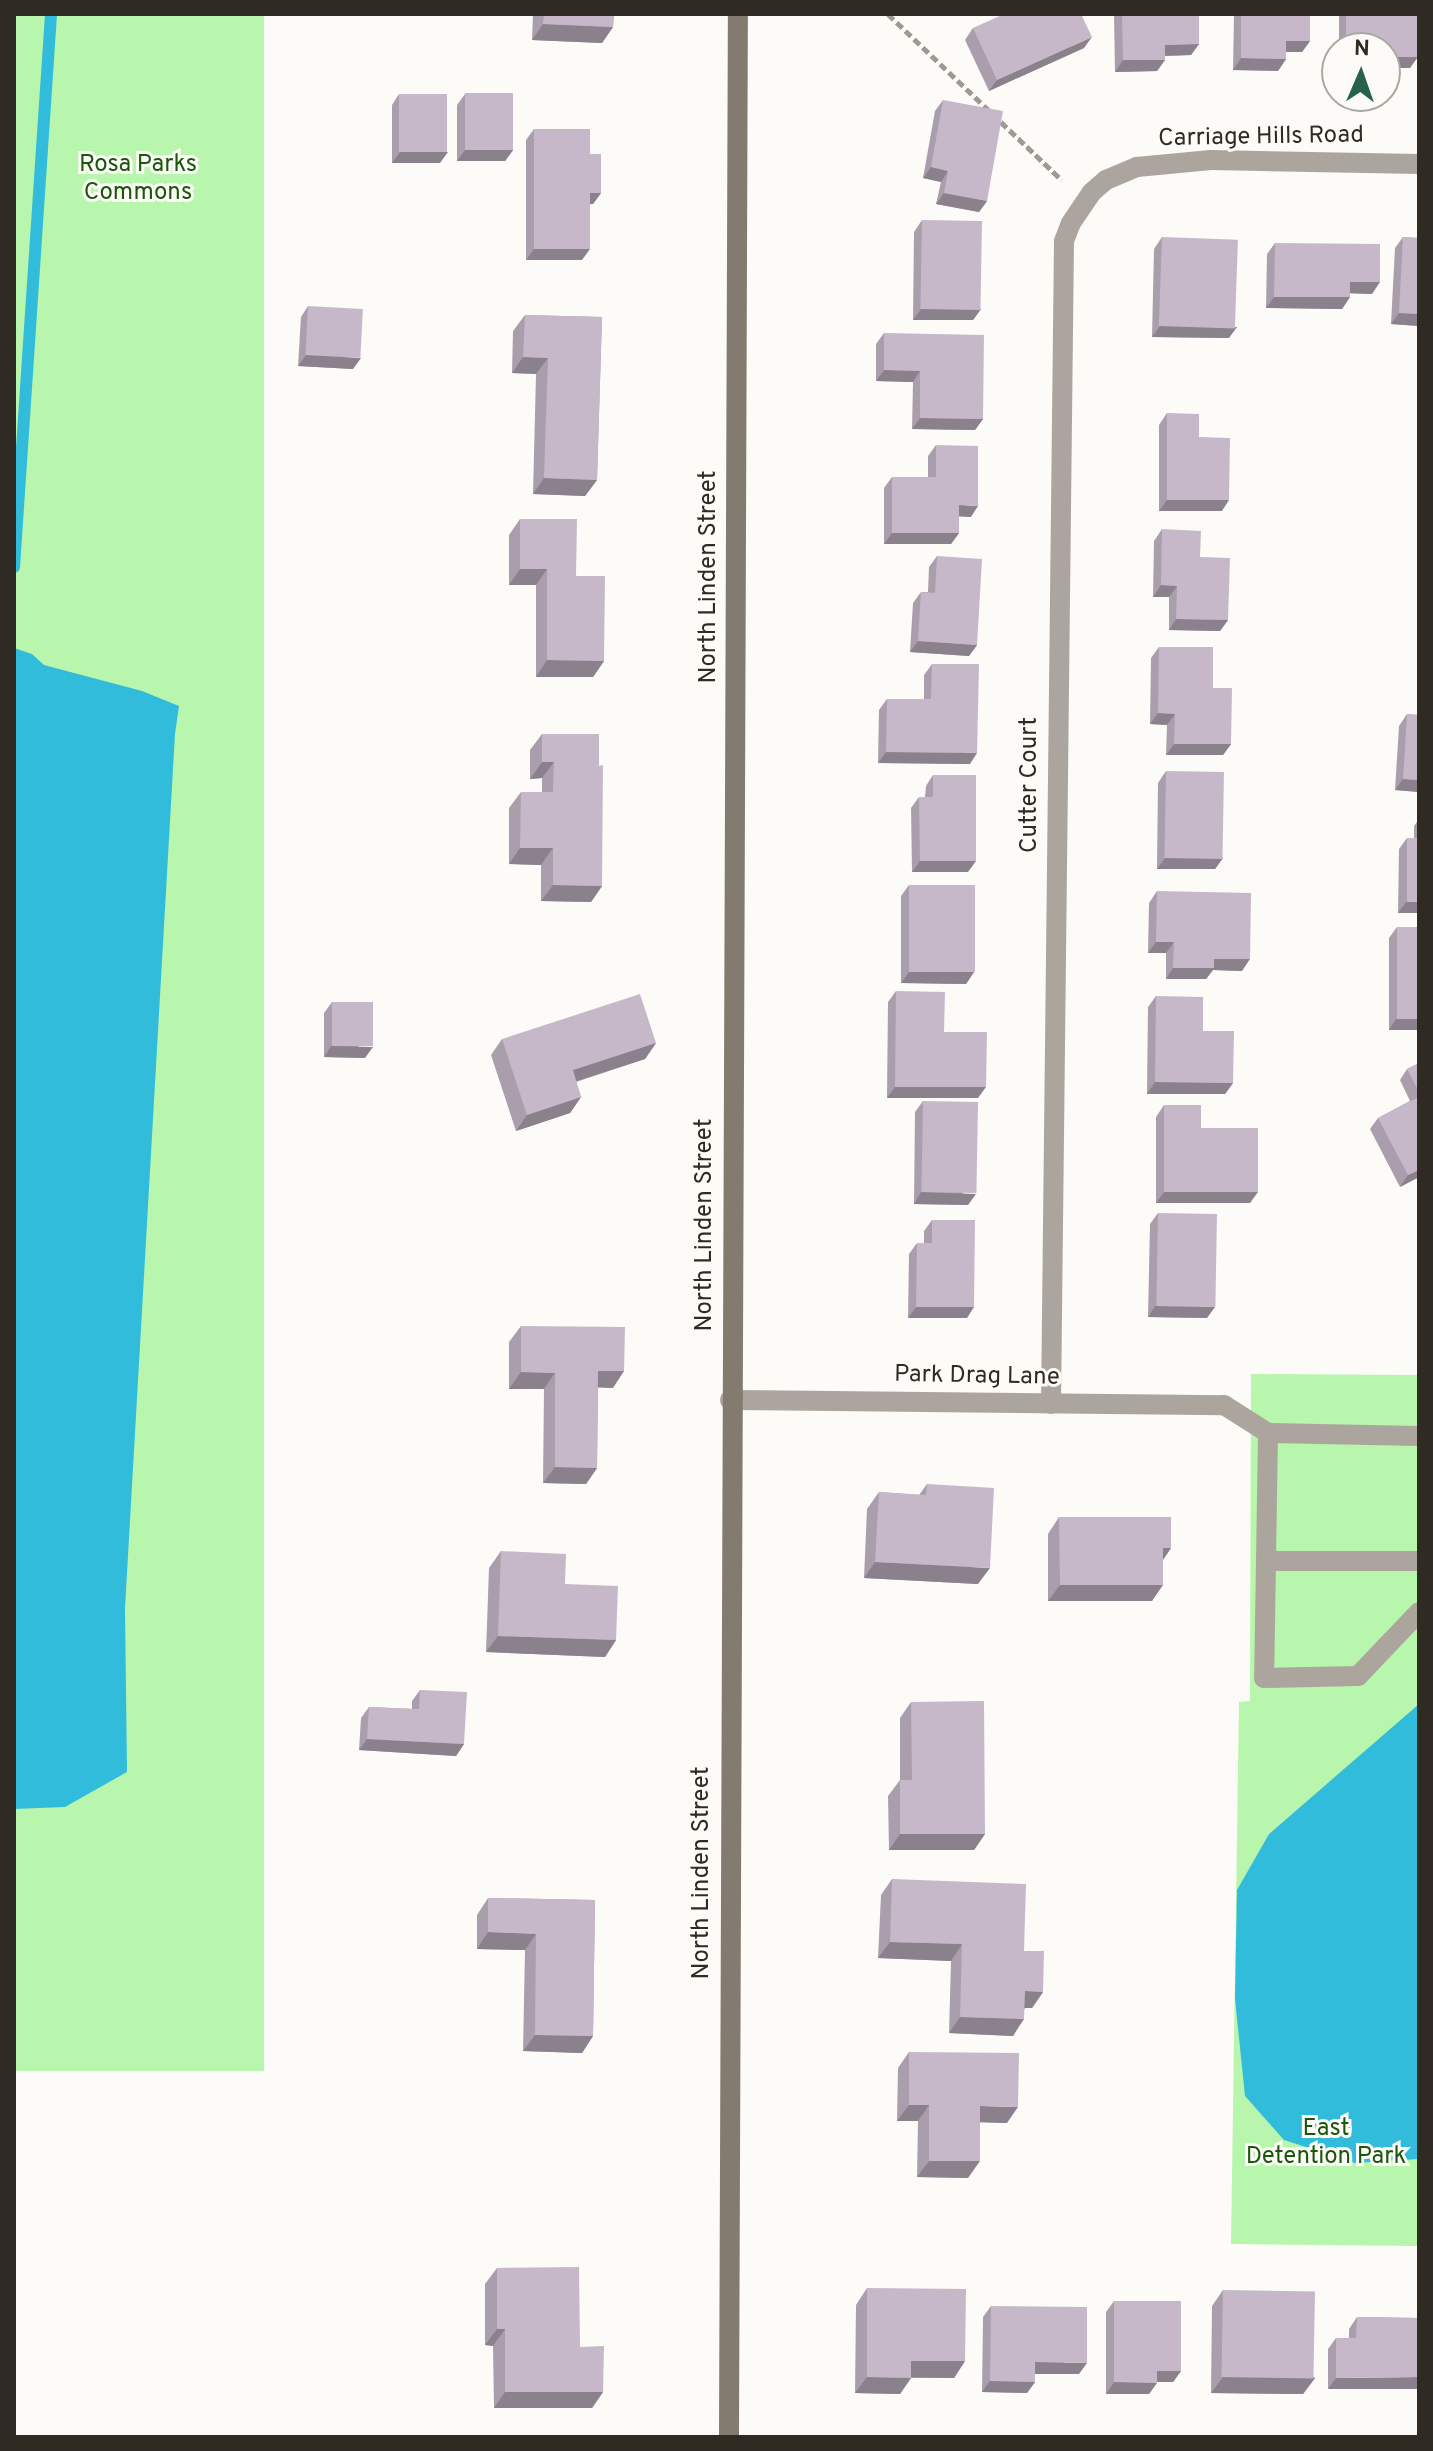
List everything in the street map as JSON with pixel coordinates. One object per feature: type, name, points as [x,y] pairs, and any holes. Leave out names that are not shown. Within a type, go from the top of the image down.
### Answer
[{"type":"main road","name":"North Linden Street","points":[[729,2437],[730,1400],[738,14]]},
{"type":"street","name":"Carriage Hills Road","points":[[1106,180],[1137,167],[1162,163],[1419,164]]},
{"type":"street","name":"Cutter Court","points":[[1051,1404],[1062,259],[1071,223],[1080,207],[1106,180]]},
{"type":"street","name":"Park Drag Lane","points":[[730,1400],[1224,1405],[1268,1433]]},
{"type":"street","points":[[1419,1436],[1268,1433],[1264,1678],[1358,1676],[1419,1612]]},
{"type":"street","points":[[1266,1561],[1419,1561]]},
{"type":"path","points":[[888,14],[1062,180]]},
{"type":"green space","name":"Rosa Parks Commons","points":[[14,14],[264,14],[264,2071],[14,2071]]},
{"type":"green space","name":"East Detention Park","points":[[1251,1374],[1419,1375],[1419,2246],[1231,2244],[1239,1702],[1250,1701]]},
{"type":"water","points":[[14,648],[32,654],[44,665],[142,691],[179,706],[125,1608],[127,1772],[65,1807],[14,1809]]},
{"type":"water","points":[[1419,1704],[1419,2159],[1355,2163],[1284,2140],[1245,2096],[1235,1999],[1237,1890],[1269,1834]]},
{"type":"building","points":[[544,14],[614,14],[613,27],[543,24]]},
{"type":"building","points":[[1004,14],[1081,14],[1092,37],[997,80],[973,28]]},
{"type":"building","points":[[1122,14],[1199,14],[1199,44],[1165,45],[1165,60],[1123,60]]},
{"type":"building","points":[[1241,14],[1310,14],[1310,41],[1286,41],[1286,59],[1241,58]]},
{"type":"building","points":[[1346,14],[1418,14],[1418,57],[1401,57],[1401,32],[1346,32]]},
{"type":"building","points":[[465,93],[513,93],[513,150],[465,150]]},
{"type":"building","points":[[399,94],[447,94],[447,152],[399,152]]},
{"type":"building","points":[[943,100],[1003,111],[987,201],[944,193],[948,171],[931,167]]},
{"type":"building","points":[[534,129],[590,129],[590,154],[601,154],[601,193],[590,193],[590,249],[534,249]]},
{"type":"building","points":[[922,220],[982,221],[980,310],[920,309]]},
{"type":"building","points":[[1162,237],[1238,240],[1235,329],[1159,326]]},
{"type":"building","points":[[1403,237],[1419,238],[1419,314],[1399,313]]},
{"type":"building","points":[[1275,243],[1380,244],[1380,282],[1350,282],[1350,297],[1274,297]]},
{"type":"building","points":[[308,306],[363,309],[360,358],[305,355]]},
{"type":"building","points":[[525,315],[602,317],[597,480],[544,478],[548,358],[523,357]]},
{"type":"building","points":[[884,333],[984,335],[983,419],[920,418],[920,371],[884,370]]},
{"type":"building","points":[[1167,413],[1199,414],[1199,437],[1230,438],[1229,500],[1167,500]]},
{"type":"building","points":[[936,445],[978,446],[978,506],[959,505],[959,533],[892,533],[892,477],[936,477]]},
{"type":"building","points":[[520,519],[577,519],[576,576],[605,576],[604,661],[547,660],[547,569],[520,569]]},
{"type":"building","points":[[1162,529],[1201,531],[1200,557],[1230,558],[1228,620],[1176,619],[1177,586],[1161,585]]},
{"type":"building","points":[[937,556],[982,559],[977,645],[918,641],[921,592],[935,593]]},
{"type":"building","points":[[1159,647],[1213,647],[1213,688],[1232,688],[1231,744],[1174,744],[1175,714],[1158,713]]},
{"type":"building","points":[[932,664],[979,664],[977,753],[886,752],[887,699],[931,699]]},
{"type":"building","points":[[1407,714],[1419,715],[1419,780],[1403,779]]},
{"type":"building","points":[[542,734],[599,734],[599,766],[603,765],[602,886],[553,885],[553,848],[520,848],[521,792],[553,792],[554,762],[542,762]]},
{"type":"building","points":[[1166,771],[1224,772],[1222,859],[1164,858]]},
{"type":"building","points":[[933,775],[976,775],[976,861],[920,861],[919,797],[933,797]]},
{"type":"building","points":[[1407,838],[1419,838],[1419,902],[1407,902]]},
{"type":"building","points":[[909,885],[975,885],[975,972],[909,972]]},
{"type":"building","points":[[1157,891],[1251,893],[1250,959],[1214,959],[1214,968],[1173,968],[1174,942],[1156,942]]},
{"type":"building","points":[[1397,927],[1419,927],[1419,1019],[1397,1019]]},
{"type":"building","points":[[896,991],[945,992],[944,1032],[987,1032],[986,1087],[895,1087]]},
{"type":"building","points":[[640,994],[656,1043],[573,1070],[581,1097],[527,1115],[502,1039]]},
{"type":"building","points":[[1156,996],[1203,997],[1203,1031],[1234,1031],[1233,1083],[1155,1082]]},
{"type":"building","points":[[332,1002],[373,1002],[373,1046],[332,1046]]},
{"type":"building","points":[[1419,1063],[1419,1092],[1407,1069]]},
{"type":"building","points":[[1419,1097],[1419,1170],[1408,1175],[1378,1118]]},
{"type":"building","points":[[923,1101],[978,1102],[976,1193],[921,1192]]},
{"type":"building","points":[[1164,1105],[1201,1105],[1201,1128],[1258,1128],[1258,1192],[1164,1192]]},
{"type":"building","points":[[1158,1213],[1217,1214],[1215,1307],[1156,1306]]},
{"type":"building","points":[[932,1220],[975,1220],[974,1307],[916,1307],[917,1243],[932,1243]]},
{"type":"building","points":[[521,1326],[625,1327],[624,1371],[598,1371],[597,1468],[555,1467],[555,1373],[521,1372]]},
{"type":"building","points":[[927,1484],[994,1488],[990,1568],[875,1562],[879,1492],[926,1495]]},
{"type":"building","points":[[1059,1517],[1171,1517],[1171,1548],[1163,1548],[1163,1585],[1060,1585]]},
{"type":"building","points":[[501,1551],[566,1554],[565,1584],[618,1586],[616,1640],[498,1636]]},
{"type":"building","points":[[420,1690],[467,1692],[464,1744],[367,1739],[369,1707],[419,1709]]},
{"type":"building","points":[[984,1701],[985,1834],[900,1834],[900,1780],[912,1780],[911,1702]]},
{"type":"building","points":[[892,1879],[1026,1884],[1024,1951],[1044,1951],[1043,1992],[1025,1991],[1024,2019],[960,2017],[962,1944],[890,1942]]},
{"type":"building","points":[[488,1898],[595,1900],[593,2036],[535,2035],[536,1934],[488,1932]]},
{"type":"building","points":[[909,2052],[1019,2053],[1018,2107],[980,2106],[980,2161],[929,2161],[929,2105],[909,2105]]},
{"type":"building","points":[[579,2267],[580,2347],[604,2346],[603,2392],[505,2392],[505,2329],[497,2329],[497,2268]]},
{"type":"building","points":[[867,2288],[966,2289],[965,2361],[911,2361],[911,2378],[867,2377]]},
{"type":"building","points":[[1223,2290],[1315,2292],[1313,2379],[1221,2377]]},
{"type":"building","points":[[1114,2301],[1181,2301],[1181,2371],[1157,2371],[1157,2383],[1114,2382]]},
{"type":"building","points":[[991,2306],[1087,2307],[1087,2363],[1035,2362],[1035,2382],[990,2381]]},
{"type":"building","points":[[1357,2317],[1419,2318],[1419,2377],[1336,2378],[1336,2338],[1356,2338]]},
{"type":"waterway","points":[[14,567],[51,14]]}]
